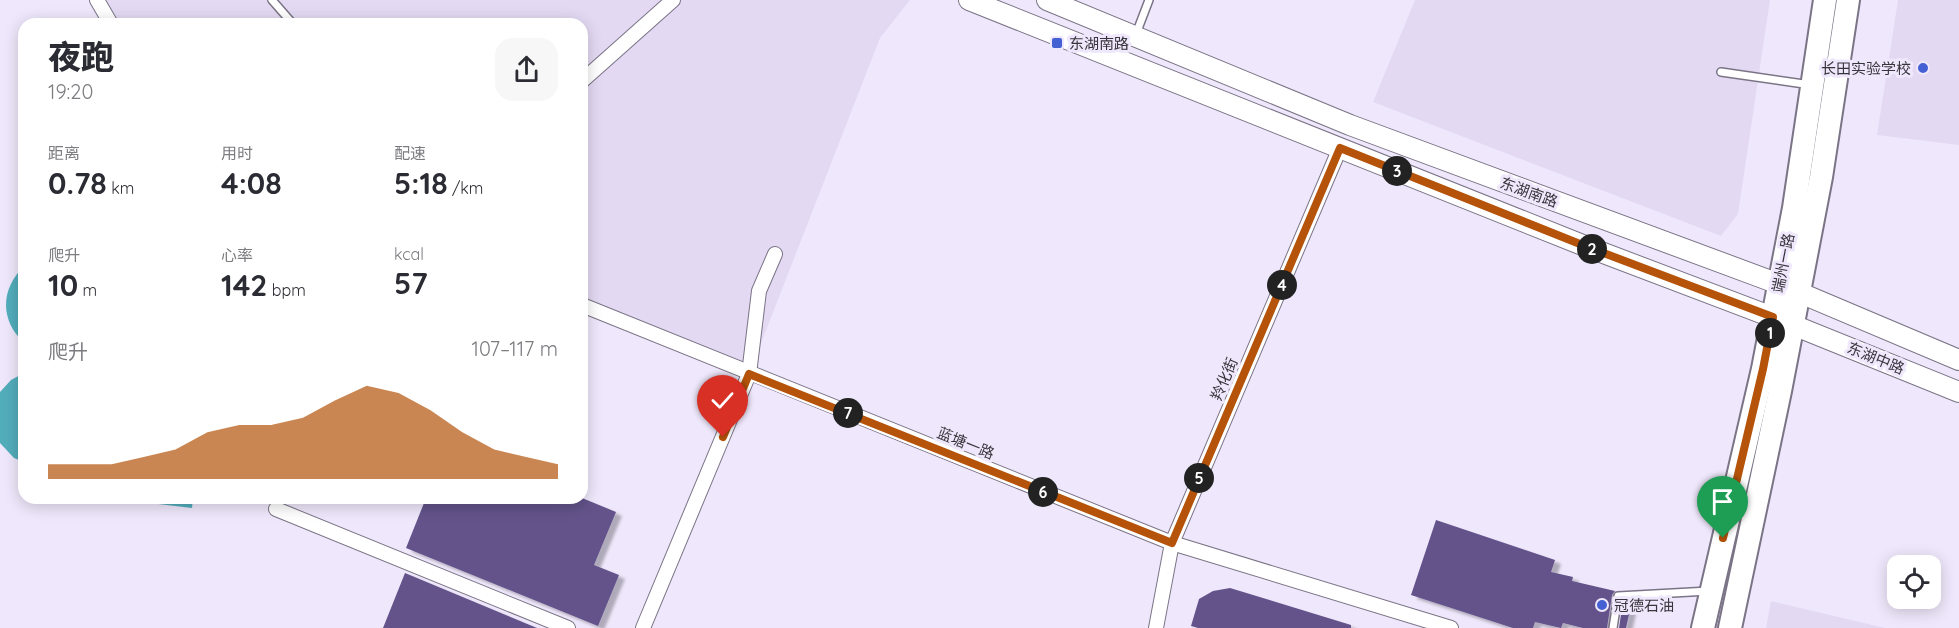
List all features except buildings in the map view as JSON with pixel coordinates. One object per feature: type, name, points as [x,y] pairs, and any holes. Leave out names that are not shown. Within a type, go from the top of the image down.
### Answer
[{"type":"main road","name":"东湖南路","points":[[969,0],[1585,246],[1783,321]]},
{"type":"main road","name":"东湖南路","points":[[1047,0],[1350,125],[1789,288]]},
{"type":"main road","name":"端州一路","points":[[1789,288],[1794,208],[1825,0]]},
{"type":"main road","name":"端州一路","points":[[1730,628],[1789,288],[1821,177],[1848,0]]},
{"type":"main road","points":[[1585,246],[1597,217]]},
{"type":"main road","name":"东湖中路","points":[[1789,288],[1959,360]]},
{"type":"main road","name":"端州一路","points":[[1703,628],[1763,369],[1783,321]]},
{"type":"main road","name":"东湖中路","points":[[1783,321],[1959,392]]},
{"type":"street","points":[[97,0],[108,18]]},
{"type":"street","points":[[651,0],[660,11]]},
{"type":"street","points":[[588,76],[673,0]]},
{"type":"street","name":"羚化街","points":[[1156,628],[1172,543],[1340,148]]},
{"type":"street","points":[[643,628],[749,374],[759,291],[775,254]]},
{"type":"street","name":"蓝塘一路","points":[[588,307],[1172,543],[1451,628]]},
{"type":"street","points":[[276,509],[568,628]]},
{"type":"lane","points":[[272,0],[288,18]]},
{"type":"lane","points":[[1135,36],[1149,0]]},
{"type":"lane","points":[[1721,72],[1812,85]]},
{"type":"lane","points":[[1613,628],[1618,596],[1711,591]]},
{"type":"shaded area","points":[[97,0],[910,0],[880,38],[749,374],[588,307],[588,18],[108,18]]},
{"type":"shaded area","points":[[1415,0],[1770,0],[1738,214],[1721,236],[1373,102]]},
{"type":"shaded area","name":"长田实验学校","points":[[1898,0],[1959,0],[1959,145],[1877,135]]},
{"type":"shaded area","points":[[1771,601],[1885,628],[1766,628]]},
{"type":"water","points":[[18,273],[18,336],[10,325],[6,305],[10,285]]},
{"type":"water","points":[[18,376],[18,460],[0,443],[0,392]]},
{"type":"water","points":[[158,504],[192,504],[192,508]]},
{"type":"place","name":"东湖南路","points":[[1057,43]]},
{"type":"place","name":"长田实验学校","points":[[1923,68]]},
{"type":"place","name":"冠德石油","points":[[1602,605]]},
{"type":"route","points":[[723,437],[749,374],[1172,543],[1340,148],[1585,246],[1773,317],[1723,538]]}]
